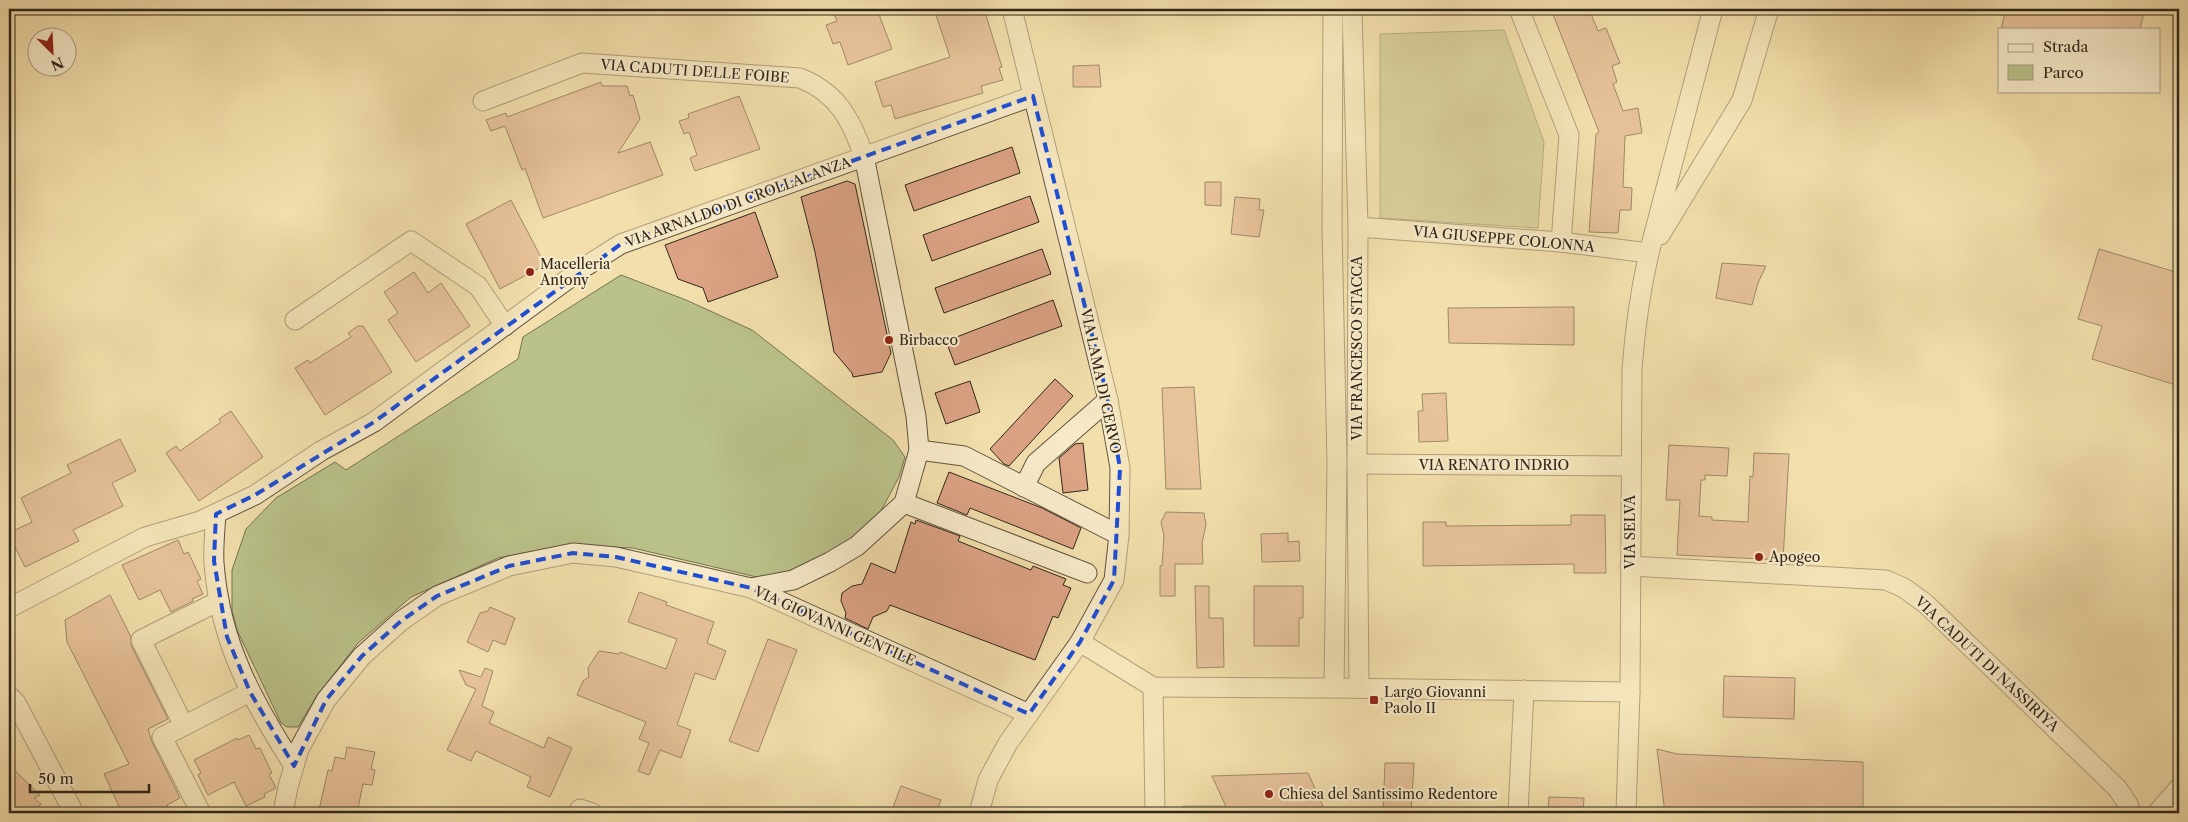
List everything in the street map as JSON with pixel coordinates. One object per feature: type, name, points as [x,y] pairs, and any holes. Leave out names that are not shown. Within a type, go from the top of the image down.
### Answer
[{"type":"street","name":"VIA LAMA DI CERVO","points":[[979,813],[988,780],[1008,743],[1080,642],[1114,580],[1119,535],[1120,468],[1108,400],[1012,9]]},
{"type":"street","name":"VIA FRANCESCO STACCA","points":[[1332,9],[1332,228],[1337,464],[1334,688]]},
{"type":"street","name":"VIA FRANCESCO STACCA","points":[[1352,9],[1358,226],[1357,464],[1359,688]]},
{"type":"street","points":[[1519,9],[1569,135],[1560,242]]},
{"type":"street","name":"VIA SELVA","points":[[1626,813],[1630,692],[1630,466],[1635,324],[1649,253],[1713,9]]},
{"type":"street","points":[[1649,253],[1742,100],[1769,9]]},
{"type":"street","name":"VIA CADUTI DELLE FOIBE","points":[[483,101],[582,63],[800,78],[814,84],[839,104],[856,132],[864,156],[916,416],[918,450],[904,503]]},
{"type":"street","name":"VIA ARNALDO DI CROLLALANZA","points":[[9,608],[145,537],[200,521],[255,495],[321,451],[374,422],[583,268],[621,244],[1033,96]]},
{"type":"street","name":"VIA GIUSEPPE COLONNA","points":[[1358,226],[1560,242],[1649,253]]},
{"type":"street","points":[[295,320],[411,242],[478,286],[504,326]]},
{"type":"street","points":[[1024,487],[1036,462],[1108,400]]},
{"type":"street","points":[[918,450],[964,456],[1119,535]]},
{"type":"street","name":"VIA RENATO INDRIO","points":[[1357,464],[1630,466]]},
{"type":"street","points":[[751,588],[793,580],[830,562],[857,546],[904,503],[1087,573]]},
{"type":"street","points":[[216,514],[214,561],[219,602],[227,637],[250,692],[294,766]]},
{"type":"street","name":"VIA GIOVANNI GENTILE","points":[[283,813],[299,749],[326,700],[362,656],[402,621],[437,596],[508,566],[573,553],[616,557],[751,588],[1029,714]]},
{"type":"street","name":"VIA CADUTI DI NASSIRIYA","points":[[1630,566],[1886,580],[1904,588],[1926,604],[2117,788],[2128,804],[2131,813]]},
{"type":"street","points":[[184,726],[141,640],[219,602]]},
{"type":"street","points":[[1080,642],[1153,688],[1359,688],[1630,692]]},
{"type":"street","points":[[1153,688],[1155,813]]},
{"type":"street","points":[[1518,813],[1524,690]]},
{"type":"street","points":[[200,813],[162,737],[250,692]]},
{"type":"street","points":[[9,696],[16,703],[74,813]]},
{"type":"street","points":[[2157,813],[2179,788]]},
{"type":"street","points":[[578,813],[580,808],[592,813]]},
{"type":"highlighted area","points":[[1033,96],[1108,400],[1120,468],[1114,580],[1080,642],[1029,714],[751,588],[616,557],[573,553],[509,566],[437,596],[401,621],[362,656],[326,700],[294,766],[250,692],[227,637],[214,561],[216,514],[255,495],[374,422],[621,244]]},
{"type":"green space","points":[[1504,30],[1544,142],[1538,228],[1380,218],[1380,34]]},
{"type":"green space","points":[[621,275],[686,300],[752,330],[893,440],[905,457],[899,477],[881,511],[864,532],[804,569],[761,578],[633,548],[565,545],[498,558],[411,597],[358,643],[316,697],[298,727],[287,727],[281,723],[237,630],[232,610],[232,570],[246,529],[276,498],[335,462],[346,470],[518,359],[523,337]]},
{"type":"green space","points":[[1183,806],[1225,806],[1226,813],[1183,813]]},
{"type":"building","points":[[832,9],[877,9],[892,49],[848,65],[840,42],[833,44],[826,25],[837,21]]},
{"type":"building","points":[[934,9],[984,9],[1002,67],[999,68],[1003,80],[981,86],[983,93],[895,119],[891,105],[883,107],[875,82],[950,57]]},
{"type":"building","points":[[1551,9],[1589,9],[1598,31],[1606,28],[1620,63],[1612,66],[1617,82],[1613,84],[1623,111],[1638,108],[1642,133],[1625,136],[1623,187],[1632,188],[1631,210],[1620,210],[1618,233],[1589,232],[1596,134],[1599,132]]},
{"type":"building","points":[[2006,9],[2145,9],[2140,28],[2001,28]]},
{"type":"building","points":[[1099,65],[1101,87],[1073,87],[1073,66]]},
{"type":"building","points":[[601,82],[602,86],[627,86],[630,96],[633,95],[640,119],[618,153],[650,142],[663,175],[543,218],[525,168],[522,170],[505,126],[491,131],[486,120],[506,113],[507,117]]},
{"type":"building","points":[[739,96],[760,149],[695,171],[690,158],[697,155],[689,132],[684,134],[679,121],[689,118],[688,114]]},
{"type":"building","points":[[1012,147],[1020,173],[914,211],[905,185]]},
{"type":"building","points":[[847,181],[855,184],[891,353],[882,372],[853,377],[852,373],[834,352],[815,252],[801,197]]},
{"type":"building","points":[[1205,182],[1221,182],[1221,206],[1205,205]]},
{"type":"building","points":[[1030,196],[1039,222],[932,261],[923,235]]},
{"type":"building","points":[[1235,197],[1260,199],[1259,210],[1264,210],[1259,237],[1231,234]]},
{"type":"building","points":[[511,200],[545,265],[500,289],[466,224]]},
{"type":"building","points":[[755,212],[778,277],[708,302],[703,288],[678,279],[665,245]]},
{"type":"building","points":[[1042,249],[1051,274],[944,313],[935,288]]},
{"type":"building","points":[[2099,249],[2179,273],[2179,386],[2092,359],[2102,326],[2078,319]]},
{"type":"building","points":[[1722,263],[1766,266],[1758,283],[1752,305],[1716,298]]},
{"type":"building","points":[[414,272],[428,293],[441,283],[470,326],[416,362],[388,320],[398,313],[384,292]]},
{"type":"building","points":[[1053,300],[1062,326],[955,365],[946,341]]},
{"type":"building","points":[[1574,307],[1574,345],[1449,343],[1448,308]]},
{"type":"building","points":[[358,326],[363,326],[392,372],[325,415],[295,368],[308,360],[310,363],[351,337],[348,333]]},
{"type":"building","points":[[1055,379],[1073,396],[1009,466],[1004,464],[990,449]]},
{"type":"building","points":[[970,381],[980,412],[946,424],[935,393]]},
{"type":"building","points":[[1194,387],[1201,489],[1166,489],[1162,388]]},
{"type":"building","points":[[1446,393],[1448,441],[1419,442],[1418,411],[1423,411],[1422,394]]},
{"type":"building","points":[[231,411],[263,457],[199,501],[166,453],[176,446],[180,451],[221,422],[219,419]]},
{"type":"building","points":[[120,439],[136,471],[112,483],[123,506],[73,530],[79,541],[25,567],[9,535],[9,533],[32,522],[21,498],[71,473],[67,465]]},
{"type":"building","points":[[1083,443],[1088,490],[1063,493],[1059,458],[1075,444]]},
{"type":"building","points":[[1669,445],[1729,448],[1727,476],[1705,475],[1705,480],[1701,480],[1699,516],[1712,517],[1712,520],[1748,522],[1750,476],[1753,477],[1754,453],[1789,454],[1783,560],[1677,555],[1680,500],[1666,500]]},
{"type":"building","points":[[949,472],[1042,508],[1081,528],[1073,549],[970,508],[967,515],[937,503]]},
{"type":"building","points":[[1166,512],[1204,513],[1206,525],[1202,543],[1203,564],[1175,564],[1175,596],[1160,596],[1160,566],[1162,566],[1164,536],[1161,522]]},
{"type":"building","points":[[1571,515],[1605,515],[1606,573],[1574,573],[1574,564],[1423,566],[1423,522],[1446,522],[1446,526],[1571,525]]},
{"type":"building","points":[[916,520],[960,536],[958,541],[1031,570],[1033,566],[1066,579],[1063,585],[1071,588],[1058,618],[1053,616],[1035,660],[890,605],[887,611],[873,617],[868,629],[845,618],[846,613],[841,601],[842,593],[852,586],[862,584],[871,563],[895,573],[911,522],[915,524]]},
{"type":"building","points":[[1288,533],[1288,542],[1299,541],[1300,561],[1262,562],[1261,534]]},
{"type":"building","points":[[178,540],[184,554],[188,552],[201,579],[197,581],[203,594],[171,612],[160,590],[139,600],[122,565]]},
{"type":"building","points":[[1195,586],[1209,586],[1209,618],[1223,618],[1224,667],[1197,668]]},
{"type":"building","points":[[1254,586],[1303,586],[1303,618],[1299,618],[1299,646],[1254,646]]},
{"type":"building","points":[[639,592],[667,602],[666,605],[714,622],[707,643],[726,651],[715,680],[695,673],[677,725],[691,730],[681,758],[660,750],[649,775],[638,771],[649,743],[639,739],[646,722],[577,695],[583,681],[589,677],[588,668],[599,651],[619,654],[620,652],[666,669],[677,639],[628,622]]},
{"type":"building","points":[[110,595],[131,637],[131,645],[168,719],[148,729],[152,742],[180,798],[167,805],[171,813],[122,813],[104,774],[129,764],[67,642],[65,620]]},
{"type":"building","points":[[490,607],[515,618],[505,645],[493,640],[488,652],[467,642],[480,613],[488,611]]},
{"type":"building","points":[[768,639],[797,650],[758,752],[729,741]]},
{"type":"building","points":[[485,668],[493,671],[482,706],[494,712],[489,723],[544,748],[548,737],[572,748],[550,797],[527,787],[531,777],[476,751],[471,761],[447,750],[476,689],[466,685],[459,670],[481,677]]},
{"type":"building","points":[[1724,676],[1795,678],[1794,719],[1723,717]]},
{"type":"building","points":[[249,735],[256,749],[260,748],[272,773],[269,774],[276,788],[264,794],[265,797],[246,806],[234,782],[208,795],[198,775],[201,773],[194,760],[237,738],[238,740]]},
{"type":"building","points":[[347,747],[375,752],[371,769],[375,770],[372,785],[363,784],[357,813],[323,813],[323,811],[319,810],[328,770],[332,771],[335,757],[345,759]]},
{"type":"building","points":[[1657,749],[1677,754],[1863,762],[1863,813],[1771,811],[1771,813],[1665,813]]},
{"type":"building","points":[[1385,763],[1414,763],[1411,813],[1383,813]]},
{"type":"building","points":[[9,765],[40,795],[34,798],[41,804],[32,813],[9,813]]},
{"type":"building","name":"Chiesa del Santissimo Redentore","points":[[1308,773],[1326,813],[1229,813],[1212,776]]},
{"type":"building","points":[[901,786],[941,800],[936,813],[901,813],[892,810]]},
{"type":"building","points":[[1549,797],[1584,798],[1583,813],[1548,812]]},
{"type":"place","name":"Macelleria Antony","points":[[530,272]]},
{"type":"place","name":"Birbacco","points":[[889,340]]},
{"type":"place","name":"Apogeo","points":[[1759,557]]},
{"type":"place","name":"Largo Giovanni Paolo II","points":[[1374,700]]},
{"type":"place","name":"Chiesa del Santissimo Redentore","points":[[1269,794]]}]
